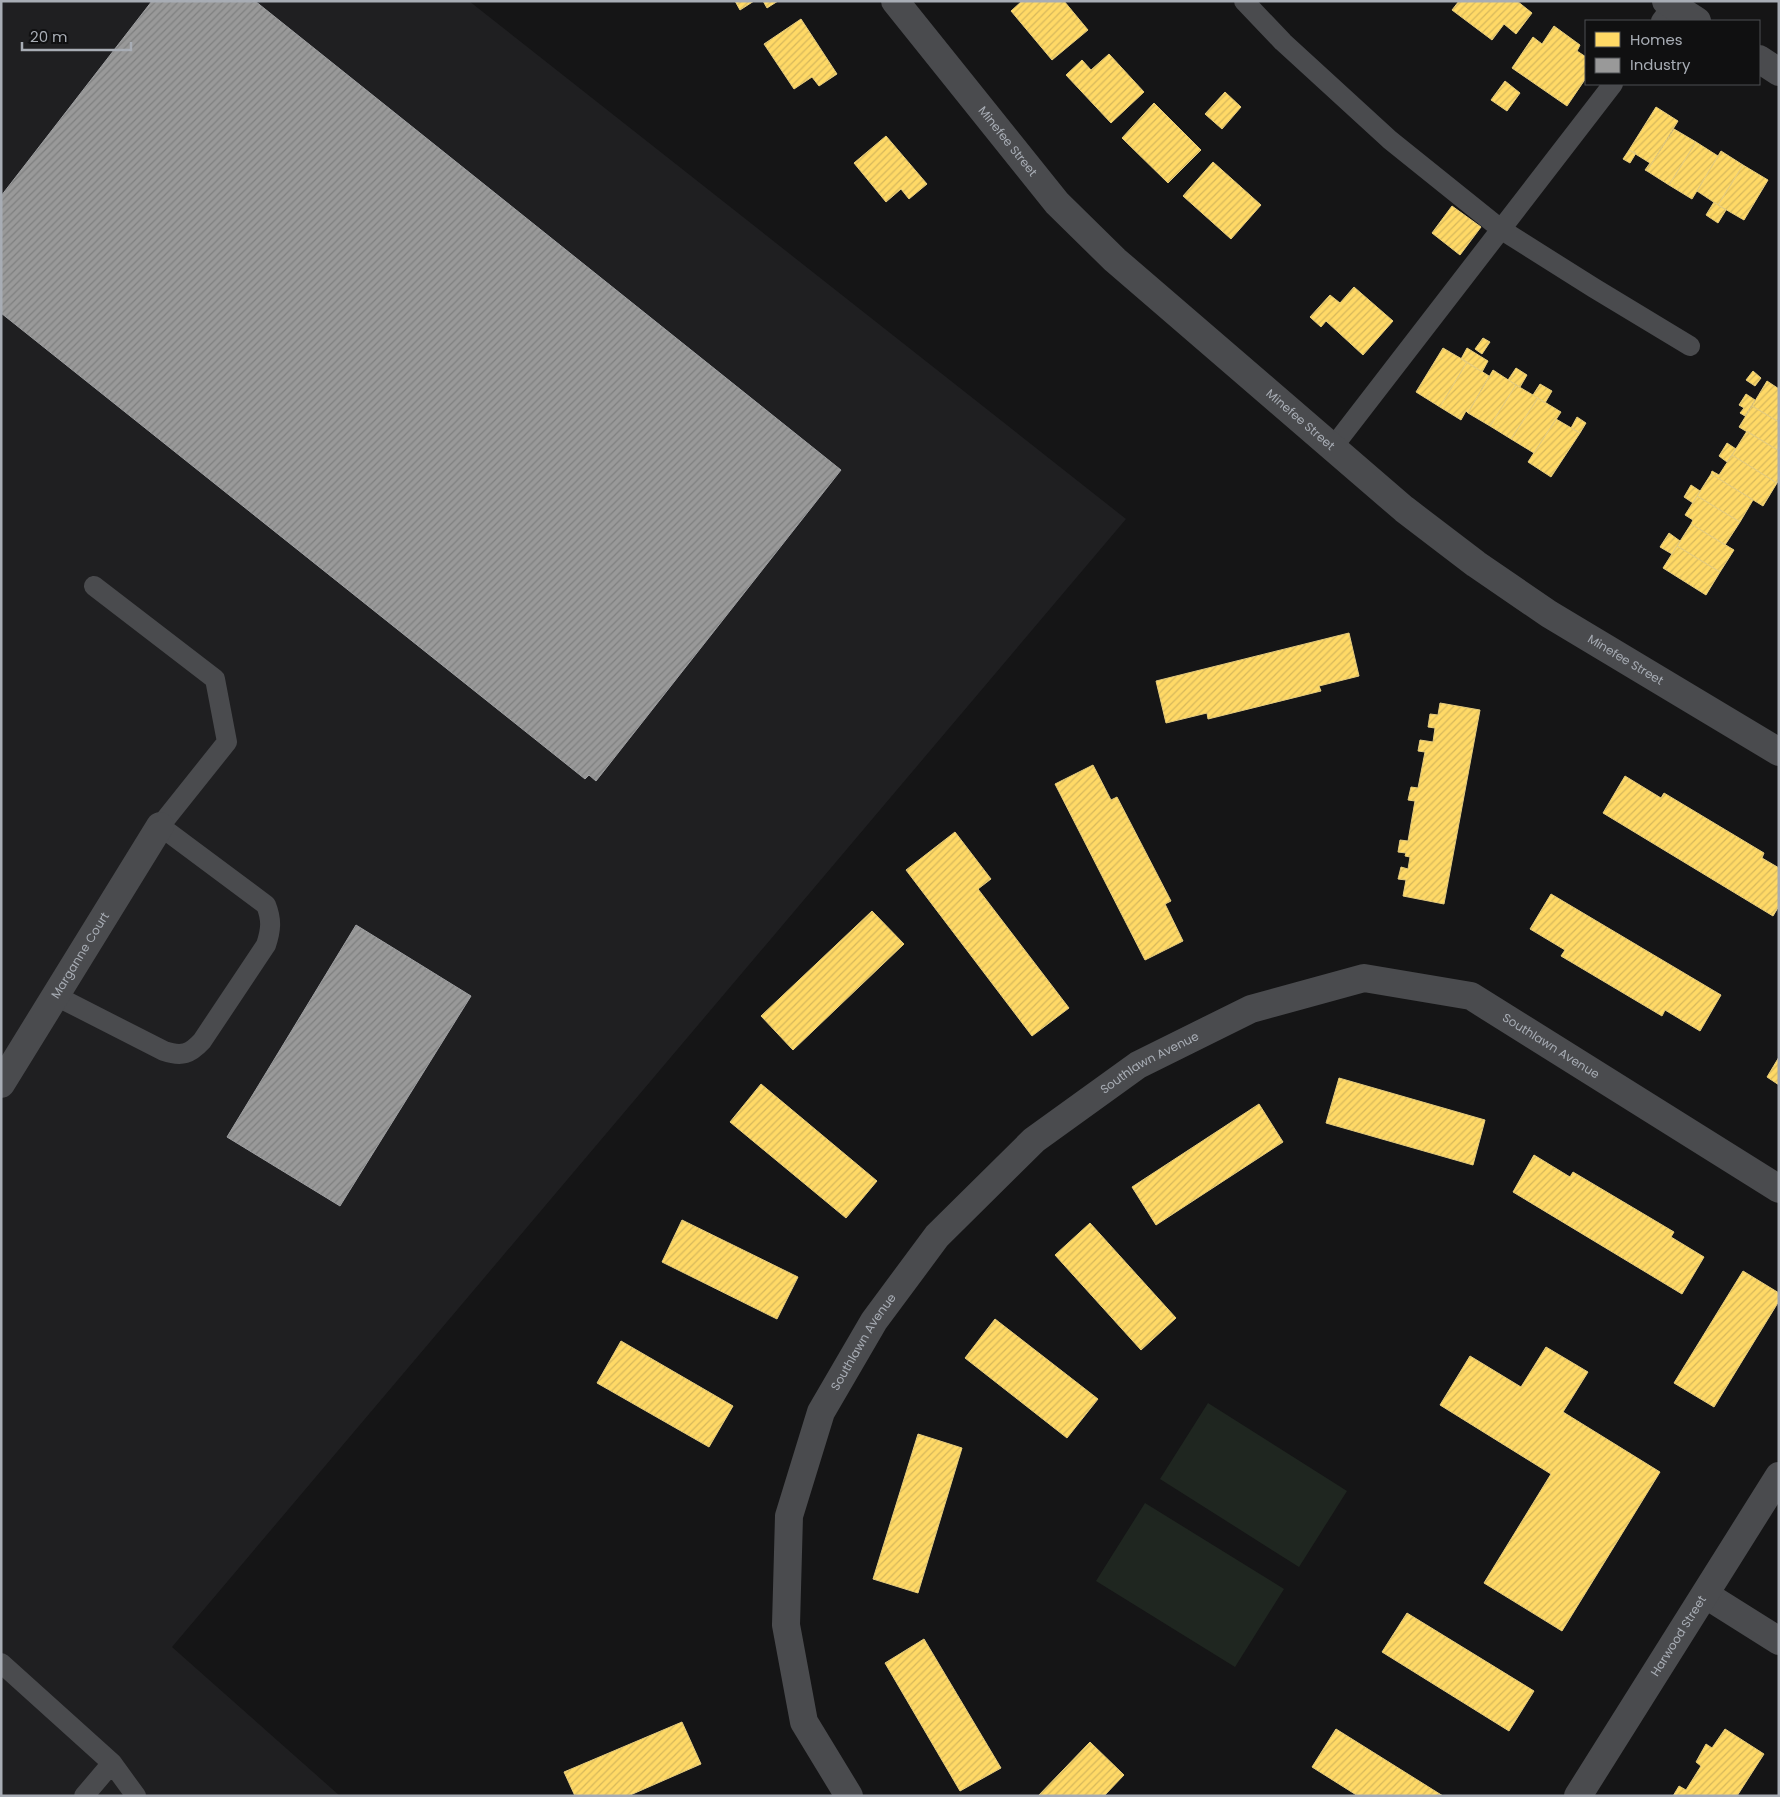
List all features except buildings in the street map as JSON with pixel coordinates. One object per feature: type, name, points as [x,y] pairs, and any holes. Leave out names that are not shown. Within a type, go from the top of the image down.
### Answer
[{"type":"street","name":"Minefee Street","points":[[895,1],[1057,203],[1115,260],[1411,514],[1476,564],[1549,614],[1779,752]]},
{"type":"street","points":[[1669,7],[1696,20]]},
{"type":"street","points":[[1760,60],[1779,72]]},
{"type":"street","name":"Marganne Court","points":[[1,1084],[160,826]]},
{"type":"street","name":"Southlawn Avenue","points":[[849,1796],[804,1722],[786,1624],[789,1516],[821,1412],[874,1321],[937,1236],[1034,1140],[1138,1065],[1251,1009],[1364,978],[1471,996],[1779,1188]]},
{"type":"street","name":"Harwood Street","points":[[1578,1796],[1779,1476]]},
{"type":"street","points":[[1706,1595],[1779,1641]]},
{"type":"lane","points":[[1244,1],[1283,42],[1390,140],[1502,230],[1690,346]]},
{"type":"lane","points":[[1333,447],[1612,85]]},
{"type":"lane","points":[[56,996],[164,1051],[173,1054],[183,1054],[194,1050],[202,1041],[266,945],[270,931],[270,917],[266,905],[160,826],[227,742],[215,679],[94,586]]},
{"type":"lane","points":[[1,1663],[112,1763],[136,1796]]},
{"type":"lane","points":[[84,1796],[112,1763]]},
{"type":"shaded area","points":[[1,1],[469,1],[1126,519],[172,1647],[340,1796],[1,1796]]},
{"type":"shaded area","points":[[1208,1403],[1347,1491],[1299,1567],[1160,1479]]},
{"type":"shaded area","points":[[1145,1503],[1284,1589],[1235,1667],[1096,1581]]}]
